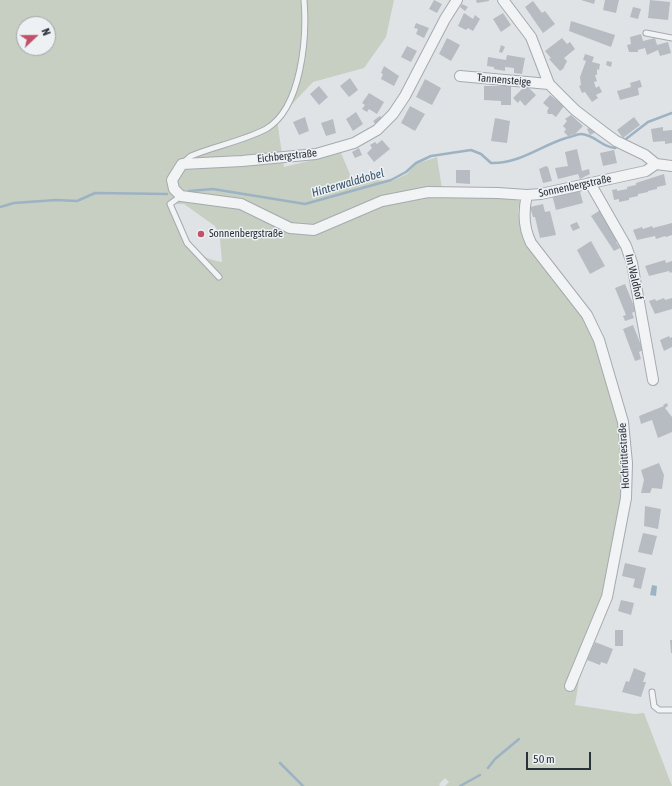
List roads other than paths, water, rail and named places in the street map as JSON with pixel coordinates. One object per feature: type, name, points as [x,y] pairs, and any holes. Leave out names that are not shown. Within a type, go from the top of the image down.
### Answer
[{"type":"street","name":"Eichbergstraße","points":[[182,164],[242,161],[316,154],[354,143],[376,130],[393,114],[405,96],[445,19],[457,0]]},
{"type":"street","points":[[503,0],[531,37],[549,84],[575,110],[616,141],[645,154],[656,164],[672,166]]},
{"type":"street","name":"Tannensteige","points":[[460,76],[549,84]]},
{"type":"street","points":[[181,196],[174,190],[172,180],[182,164]]},
{"type":"street","name":"Sonnenbergstraße","points":[[181,196],[241,204],[290,228],[314,230],[382,201],[428,192],[498,193],[527,196],[646,172],[656,164]]},
{"type":"street","name":"Im Waldhof","points":[[590,183],[626,246],[632,263],[653,380]]},
{"type":"street","name":"Hochrüttestraße","points":[[527,196],[523,213],[527,236],[587,315],[599,340],[623,422],[627,463],[626,498],[607,597],[570,686]]},
{"type":"lane","points":[[182,164],[191,156],[267,128],[281,116],[290,99],[301,67],[305,42],[304,0]]},
{"type":"lane","points":[[646,33],[672,38]]},
{"type":"lane","points":[[181,196],[170,204],[186,243],[219,277]]},
{"type":"lane","points":[[652,692],[654,706],[659,710],[672,710]]},
{"type":"water","points":[[652,585],[657,586],[656,596],[650,595]]},
{"type":"waterway","name":"Hinterwalddobel","points":[[622,142],[648,122],[672,113]]},
{"type":"waterway","name":"Hinterwalddobel","points":[[189,191],[213,189],[305,204],[391,180],[406,172],[416,163],[431,156],[471,150],[481,154],[491,163],[501,163],[520,158],[556,141],[581,134],[590,136],[610,147],[615,148],[619,145]]},
{"type":"waterway","name":"Hinterwalddobel","points":[[0,207],[14,203],[56,200],[77,201],[95,193],[167,194]]},
{"type":"waterway","points":[[488,768],[495,759],[519,739]]},
{"type":"waterway","points":[[280,763],[303,786]]},
{"type":"waterway","points":[[460,786],[480,775]]},
{"type":"place","name":"Sonnenbergstraße","points":[[201,234]]}]
